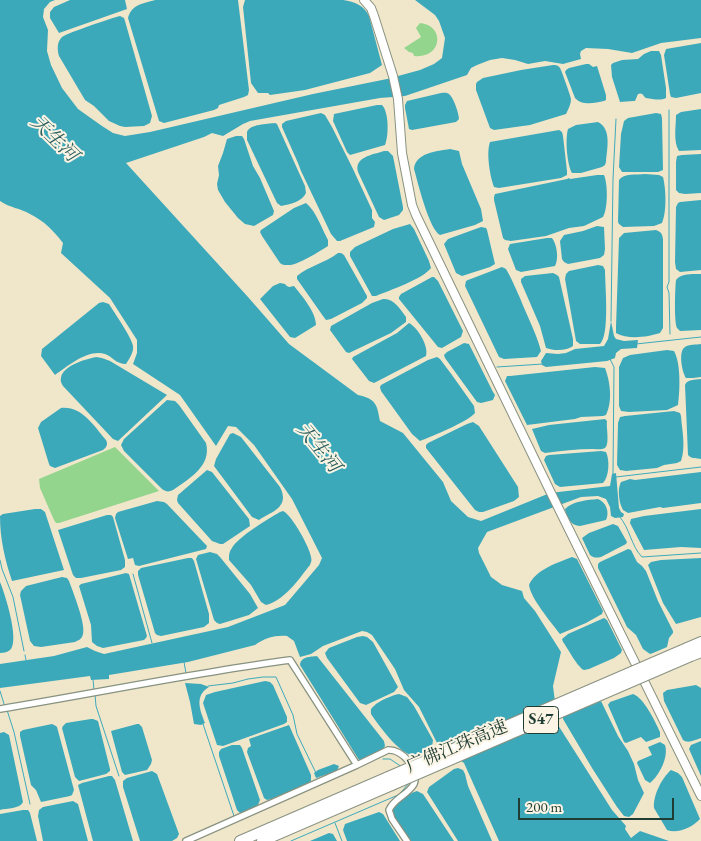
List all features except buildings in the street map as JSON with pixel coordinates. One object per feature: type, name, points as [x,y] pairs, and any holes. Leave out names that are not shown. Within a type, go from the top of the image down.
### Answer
[{"type":"highway","name":"广佛江珠高速","points":[[240,841],[390,781],[693,652],[701,642]]},
{"type":"highway","name":"广佛江珠高速","points":[[262,841],[390,781]]},
{"type":"street","points":[[364,0],[371,8],[393,76],[398,99],[402,153],[412,205],[416,215],[701,796]]},
{"type":"street","points":[[0,709],[174,678],[290,660],[357,765]]},
{"type":"street","points":[[186,841],[388,750],[392,750],[404,757],[412,764],[415,770],[414,784],[393,802],[390,810],[392,819],[407,841]]},
{"type":"green space","points":[[420,23],[434,29],[437,41],[431,52],[424,56],[414,56],[413,53],[404,48],[421,37],[416,28]]},
{"type":"green space","points":[[115,447],[159,491],[56,523],[40,488],[39,479]]},
{"type":"water","name":"天生河","points":[[0,0],[55,0],[50,2],[44,9],[43,17],[48,30],[47,51],[51,65],[62,88],[78,109],[113,133],[125,136],[387,79],[434,64],[442,58],[445,38],[435,15],[415,0],[701,0],[701,38],[661,43],[632,53],[586,48],[581,51],[581,59],[563,64],[545,61],[528,64],[502,58],[490,60],[471,68],[467,75],[405,96],[380,98],[250,121],[223,136],[212,133],[126,163],[289,344],[358,395],[369,398],[375,403],[380,421],[403,433],[443,482],[451,501],[468,517],[481,521],[550,493],[610,486],[612,474],[616,473],[619,508],[624,514],[623,517],[615,518],[611,516],[610,507],[606,499],[598,496],[581,497],[487,532],[478,548],[491,577],[502,585],[522,591],[524,598],[535,611],[561,652],[553,686],[558,725],[612,810],[626,826],[625,829],[631,838],[640,831],[669,841],[499,841],[464,763],[437,743],[419,707],[404,690],[395,669],[372,635],[367,632],[362,631],[300,657],[294,641],[287,636],[278,636],[266,639],[255,645],[188,662],[109,675],[109,679],[91,680],[90,676],[0,688],[0,664],[54,656],[87,647],[104,654],[228,627],[285,605],[319,565],[322,558],[292,499],[254,445],[236,427],[228,426],[216,446],[180,395],[133,364],[137,353],[137,340],[110,298],[61,253],[63,243],[56,234],[35,217],[0,201]]},
{"type":"water","points":[[70,0],[125,0],[127,9],[59,33],[50,18],[50,12],[54,7]]},
{"type":"water","points":[[155,0],[238,0],[249,90],[248,95],[219,105],[214,110],[164,123],[159,121],[128,18],[135,7]]},
{"type":"water","points":[[245,0],[343,0],[359,5],[365,9],[369,16],[382,65],[370,73],[305,90],[270,95],[268,93],[258,93],[251,83],[243,7]]},
{"type":"water","points":[[120,16],[125,21],[152,116],[150,123],[144,126],[125,127],[109,121],[85,100],[58,53],[58,43],[62,37]]},
{"type":"water","points":[[701,43],[701,93],[676,98],[671,97],[664,55],[666,49]]},
{"type":"water","points":[[651,51],[659,51],[661,55],[666,98],[659,100],[646,98],[642,94],[638,94],[635,101],[620,102],[612,77],[611,65],[622,60],[638,59]]},
{"type":"water","points":[[586,64],[593,67],[597,66],[606,100],[589,103],[578,101],[575,98],[565,72],[569,68]]},
{"type":"water","points":[[557,65],[560,68],[571,97],[566,114],[530,125],[494,130],[490,128],[476,90],[477,82],[483,78]]},
{"type":"water","points":[[448,93],[452,97],[459,119],[456,122],[409,129],[405,108],[407,101]]},
{"type":"water","points":[[382,105],[387,118],[388,130],[385,145],[350,155],[333,121],[334,114]]},
{"type":"water","points":[[701,109],[701,150],[679,151],[675,139],[676,115],[681,112]]},
{"type":"water","points":[[321,113],[325,115],[332,127],[353,169],[372,210],[372,218],[375,222],[374,227],[340,241],[337,241],[331,234],[282,127],[282,124],[286,121]]},
{"type":"water","points":[[656,113],[661,114],[662,118],[663,170],[658,172],[622,172],[619,167],[621,134],[624,121],[628,118]]},
{"type":"water","points":[[598,122],[607,134],[608,145],[605,165],[581,173],[572,173],[567,151],[568,129],[576,125]]},
{"type":"water","points":[[275,123],[305,186],[306,193],[299,201],[281,206],[277,203],[247,140],[247,132],[252,127]]},
{"type":"water","points":[[559,130],[563,136],[567,175],[561,178],[499,188],[494,187],[489,164],[488,152],[490,142]]},
{"type":"water","points":[[242,136],[244,139],[253,166],[274,211],[273,215],[254,226],[245,224],[238,218],[218,190],[218,166],[227,139]]},
{"type":"water","points":[[450,149],[459,151],[462,164],[481,209],[483,221],[440,235],[428,215],[414,169],[418,159],[422,156]]},
{"type":"water","points":[[388,151],[393,156],[403,210],[399,215],[384,220],[379,217],[357,167],[365,157]]},
{"type":"water","points":[[701,154],[701,193],[679,193],[676,190],[677,156]]},
{"type":"water","points":[[645,174],[663,177],[666,200],[662,223],[654,226],[623,227],[618,222],[619,180],[627,175]]},
{"type":"water","points":[[604,175],[606,184],[607,203],[603,217],[584,226],[569,228],[546,236],[511,241],[503,238],[494,200],[495,194],[569,178]]},
{"type":"water","points":[[701,200],[701,270],[680,272],[676,269],[675,262],[676,207],[680,202]]},
{"type":"water","points":[[306,203],[318,220],[328,240],[328,246],[297,263],[283,265],[260,232],[294,208]]},
{"type":"water","points":[[410,224],[431,268],[414,280],[372,296],[350,256],[350,252],[355,247],[393,229]]},
{"type":"water","points":[[597,226],[604,227],[604,255],[600,258],[568,264],[564,262],[560,241],[564,235]]},
{"type":"water","points":[[481,227],[487,230],[495,264],[462,276],[456,273],[444,244],[448,239]]},
{"type":"water","points":[[656,230],[661,233],[663,239],[663,328],[660,333],[650,336],[626,337],[616,333],[619,238],[624,233]]},
{"type":"water","points":[[552,238],[555,244],[557,256],[555,266],[521,272],[516,270],[508,249],[510,244]]},
{"type":"water","points":[[338,253],[344,255],[367,298],[362,303],[326,320],[297,279],[297,276]]},
{"type":"water","points":[[598,265],[603,266],[605,270],[605,331],[600,344],[580,344],[576,341],[565,279],[566,274],[569,271]]},
{"type":"water","points":[[502,267],[506,269],[512,280],[537,337],[541,351],[537,357],[504,359],[499,357],[465,286],[466,281]]},
{"type":"water","points":[[553,273],[559,277],[573,339],[573,346],[564,350],[546,348],[540,326],[521,282],[521,279],[525,276]]},
{"type":"water","points":[[701,274],[701,330],[680,331],[677,328],[675,319],[676,280],[684,275]]},
{"type":"water","points":[[432,277],[438,281],[463,331],[461,337],[442,348],[438,347],[399,299],[401,294]]},
{"type":"water","points":[[280,283],[289,287],[294,286],[314,315],[316,325],[295,338],[290,337],[260,299],[273,286]]},
{"type":"water","points":[[383,299],[390,300],[396,305],[406,317],[406,322],[391,333],[349,353],[346,352],[330,330],[331,326],[372,303]]},
{"type":"water","points":[[99,303],[109,304],[132,342],[133,351],[126,364],[120,363],[105,354],[92,354],[78,359],[55,375],[41,356],[42,349]]},
{"type":"water","points":[[611,321],[616,339],[624,341],[638,340],[637,348],[621,349],[616,353],[615,358],[607,361],[546,367],[542,365],[541,361],[546,353],[558,354],[575,349],[604,346],[608,339]]},
{"type":"water","points":[[409,323],[422,338],[426,347],[426,356],[374,383],[369,381],[352,359],[353,357],[397,333]]},
{"type":"water","points":[[464,343],[469,344],[495,395],[493,400],[477,402],[445,358],[444,355],[447,352]]},
{"type":"water","points":[[701,344],[701,377],[686,378],[681,362],[683,349],[688,345]]},
{"type":"water","points":[[667,350],[674,351],[678,363],[678,405],[667,410],[621,411],[619,406],[619,367],[623,358],[630,355]]},
{"type":"water","points":[[96,357],[110,361],[167,395],[118,441],[113,439],[63,386],[61,381],[65,370],[81,361]]},
{"type":"water","points":[[437,357],[474,406],[475,413],[458,424],[420,441],[412,434],[380,387],[428,360]]},
{"type":"water","points":[[595,367],[605,368],[609,385],[610,404],[606,415],[603,416],[581,417],[527,425],[505,381],[507,376]]},
{"type":"water","points":[[701,379],[701,459],[692,458],[688,455],[685,385],[689,381]]},
{"type":"water","points":[[167,400],[175,401],[179,405],[206,443],[207,451],[206,458],[198,471],[170,491],[162,489],[124,451],[121,445],[124,439]]},
{"type":"water","points":[[61,408],[68,408],[81,413],[96,428],[107,444],[103,450],[55,468],[49,464],[38,428],[41,422]]},
{"type":"water","points":[[674,411],[680,413],[681,416],[683,444],[681,461],[657,468],[620,470],[617,465],[618,423],[620,417]]},
{"type":"water","points":[[605,419],[607,421],[607,443],[605,448],[602,449],[545,453],[541,451],[532,429],[549,425]]},
{"type":"water","points":[[473,422],[479,426],[518,487],[519,497],[514,501],[483,512],[475,510],[426,448],[428,443]]},
{"type":"water","points":[[233,433],[241,437],[280,487],[283,494],[283,499],[278,508],[259,520],[252,517],[214,466],[230,434]]},
{"type":"water","points":[[606,452],[608,464],[607,477],[603,483],[560,487],[555,484],[544,460],[549,455]]},
{"type":"water","points":[[207,470],[212,472],[249,519],[250,526],[223,544],[212,541],[177,500],[178,495]]},
{"type":"water","points":[[701,472],[701,503],[660,507],[628,513],[623,510],[619,492],[621,482],[630,479]]},
{"type":"water","points":[[598,499],[603,502],[606,508],[608,514],[606,520],[577,526],[566,515],[565,509],[572,504]]},
{"type":"water","points":[[157,501],[167,504],[207,546],[206,549],[139,566],[135,565],[133,558],[128,559],[115,518],[116,514]]},
{"type":"water","points":[[41,509],[45,512],[64,570],[12,581],[3,549],[0,516]]},
{"type":"water","points":[[701,509],[701,548],[681,547],[644,550],[630,523],[631,519],[644,516]]},
{"type":"water","points":[[283,511],[300,532],[310,553],[311,561],[310,565],[291,589],[279,599],[266,605],[261,602],[251,585],[229,560],[229,554],[235,544],[247,534]]},
{"type":"water","points":[[107,515],[113,517],[125,560],[125,567],[121,570],[76,578],[73,575],[58,530]]},
{"type":"water","points":[[613,524],[618,526],[627,542],[626,544],[601,557],[590,555],[582,538],[589,533]]},
{"type":"water","points":[[628,549],[631,550],[637,562],[646,571],[673,631],[667,647],[650,654],[643,649],[636,635],[627,627],[598,568],[600,562]]},
{"type":"water","points":[[210,552],[220,557],[250,594],[258,608],[249,615],[220,624],[214,620],[196,559],[198,555]]},
{"type":"water","points":[[572,557],[577,559],[603,611],[602,614],[586,623],[560,634],[537,603],[529,585],[536,575],[542,571]]},
{"type":"water","points":[[192,558],[194,561],[209,614],[209,623],[204,627],[161,636],[157,635],[138,571],[141,568]]},
{"type":"water","points":[[701,558],[701,617],[676,624],[663,603],[648,565],[651,562],[661,560]]},
{"type":"water","points":[[126,573],[129,574],[147,636],[144,640],[103,648],[97,646],[92,642],[91,625],[79,586]]},
{"type":"water","points":[[62,577],[67,578],[69,581],[76,600],[83,623],[83,636],[75,642],[41,647],[34,646],[30,641],[20,595],[21,591],[26,586]]},
{"type":"water","points":[[0,582],[10,616],[13,643],[11,649],[0,653]]},
{"type":"water","points":[[604,618],[607,620],[622,650],[621,653],[614,658],[584,670],[576,662],[562,639],[568,634]]},
{"type":"water","points":[[363,636],[373,642],[398,687],[394,692],[366,705],[360,703],[325,653],[329,648]]},
{"type":"water","points":[[317,656],[384,741],[385,746],[382,750],[359,760],[300,665],[304,658]]},
{"type":"water","points":[[265,681],[273,685],[287,717],[287,722],[223,746],[217,745],[203,703],[206,695]]},
{"type":"water","points":[[185,683],[201,684],[209,687],[201,695],[200,699],[200,708],[205,723],[201,725],[194,724]]},
{"type":"water","points":[[696,685],[701,688],[701,738],[687,742],[683,740],[664,701],[663,693],[667,690]]},
{"type":"water","points":[[399,694],[407,697],[414,706],[433,740],[432,748],[415,756],[403,751],[384,732],[371,714],[371,709],[376,704],[386,698]]},
{"type":"water","points":[[633,694],[649,710],[660,732],[660,737],[646,742],[641,737],[626,743],[624,742],[608,705],[610,702]]},
{"type":"water","points":[[601,701],[618,736],[628,751],[644,793],[633,814],[629,817],[624,816],[617,807],[563,719],[563,717]]},
{"type":"water","points":[[93,719],[98,721],[110,771],[106,774],[79,781],[75,777],[62,728],[66,723]]},
{"type":"water","points":[[52,724],[57,727],[74,790],[70,796],[41,802],[36,790],[31,785],[20,732]]},
{"type":"water","points":[[137,724],[142,727],[152,760],[147,770],[125,775],[122,772],[111,731]]},
{"type":"water","points":[[289,725],[311,775],[311,781],[267,800],[264,798],[247,752],[251,746],[249,739]]},
{"type":"water","points":[[4,732],[9,735],[23,802],[16,807],[0,810],[0,733]]},
{"type":"water","points":[[701,741],[701,776],[689,749],[691,745]]},
{"type":"water","points":[[660,742],[665,745],[666,755],[660,771],[650,783],[645,780],[637,763],[652,755],[648,747]]},
{"type":"water","points":[[232,745],[240,745],[242,748],[260,800],[258,805],[243,813],[237,810],[219,756],[221,749]]},
{"type":"water","points":[[334,764],[339,766],[337,771],[316,778],[314,773]]},
{"type":"water","points":[[458,768],[463,770],[465,774],[468,786],[492,841],[458,841],[427,792],[429,787]]},
{"type":"water","points":[[671,770],[682,777],[700,819],[689,827],[676,831],[667,830],[654,808],[659,787],[664,777]]},
{"type":"water","points":[[152,771],[157,774],[179,834],[172,841],[140,841],[123,787],[123,781],[127,778]]},
{"type":"water","points":[[112,776],[115,780],[133,841],[93,841],[78,785]]},
{"type":"water","points":[[417,791],[423,794],[454,841],[410,841],[396,822],[393,807],[407,795]]},
{"type":"water","points":[[73,801],[78,804],[88,841],[43,841],[38,816],[39,810],[43,807]]},
{"type":"water","points":[[28,810],[30,813],[37,841],[0,841],[0,814]]},
{"type":"water","points":[[379,812],[383,814],[400,841],[347,841],[343,830],[345,824]]},
{"type":"water","points":[[329,833],[333,834],[337,841],[310,841]]},
{"type":"waterway","points":[[669,110],[669,282],[667,287],[669,293],[670,334]]},
{"type":"waterway","points":[[611,321],[613,179],[616,119]]},
{"type":"waterway","points":[[636,344],[701,337]]},
{"type":"waterway","points":[[610,359],[614,367],[613,474]]},
{"type":"waterway","points":[[497,367],[543,364]]},
{"type":"waterway","points":[[616,477],[701,467]]},
{"type":"waterway","points":[[619,516],[626,526],[635,548],[642,557],[701,553]]},
{"type":"waterway","points":[[0,560],[13,597],[24,651]]},
{"type":"waterway","points":[[133,574],[152,643]]},
{"type":"waterway","points":[[25,655],[26,660]]},
{"type":"waterway","points":[[184,662],[186,673]]},
{"type":"waterway","points":[[208,686],[263,677],[276,677],[293,715],[297,734],[316,773]]},
{"type":"waterway","points":[[93,679],[94,690]]},
{"type":"waterway","points":[[0,691],[5,707]]},
{"type":"waterway","points":[[95,694],[96,706],[119,776]]},
{"type":"waterway","points":[[7,710],[14,732],[30,804]]},
{"type":"waterway","points":[[203,724],[234,816]]},
{"type":"waterway","points":[[383,759],[390,759],[402,767]]},
{"type":"waterway","points":[[291,841],[398,795],[408,784]]},
{"type":"waterway","points":[[335,823],[342,841]]}]
